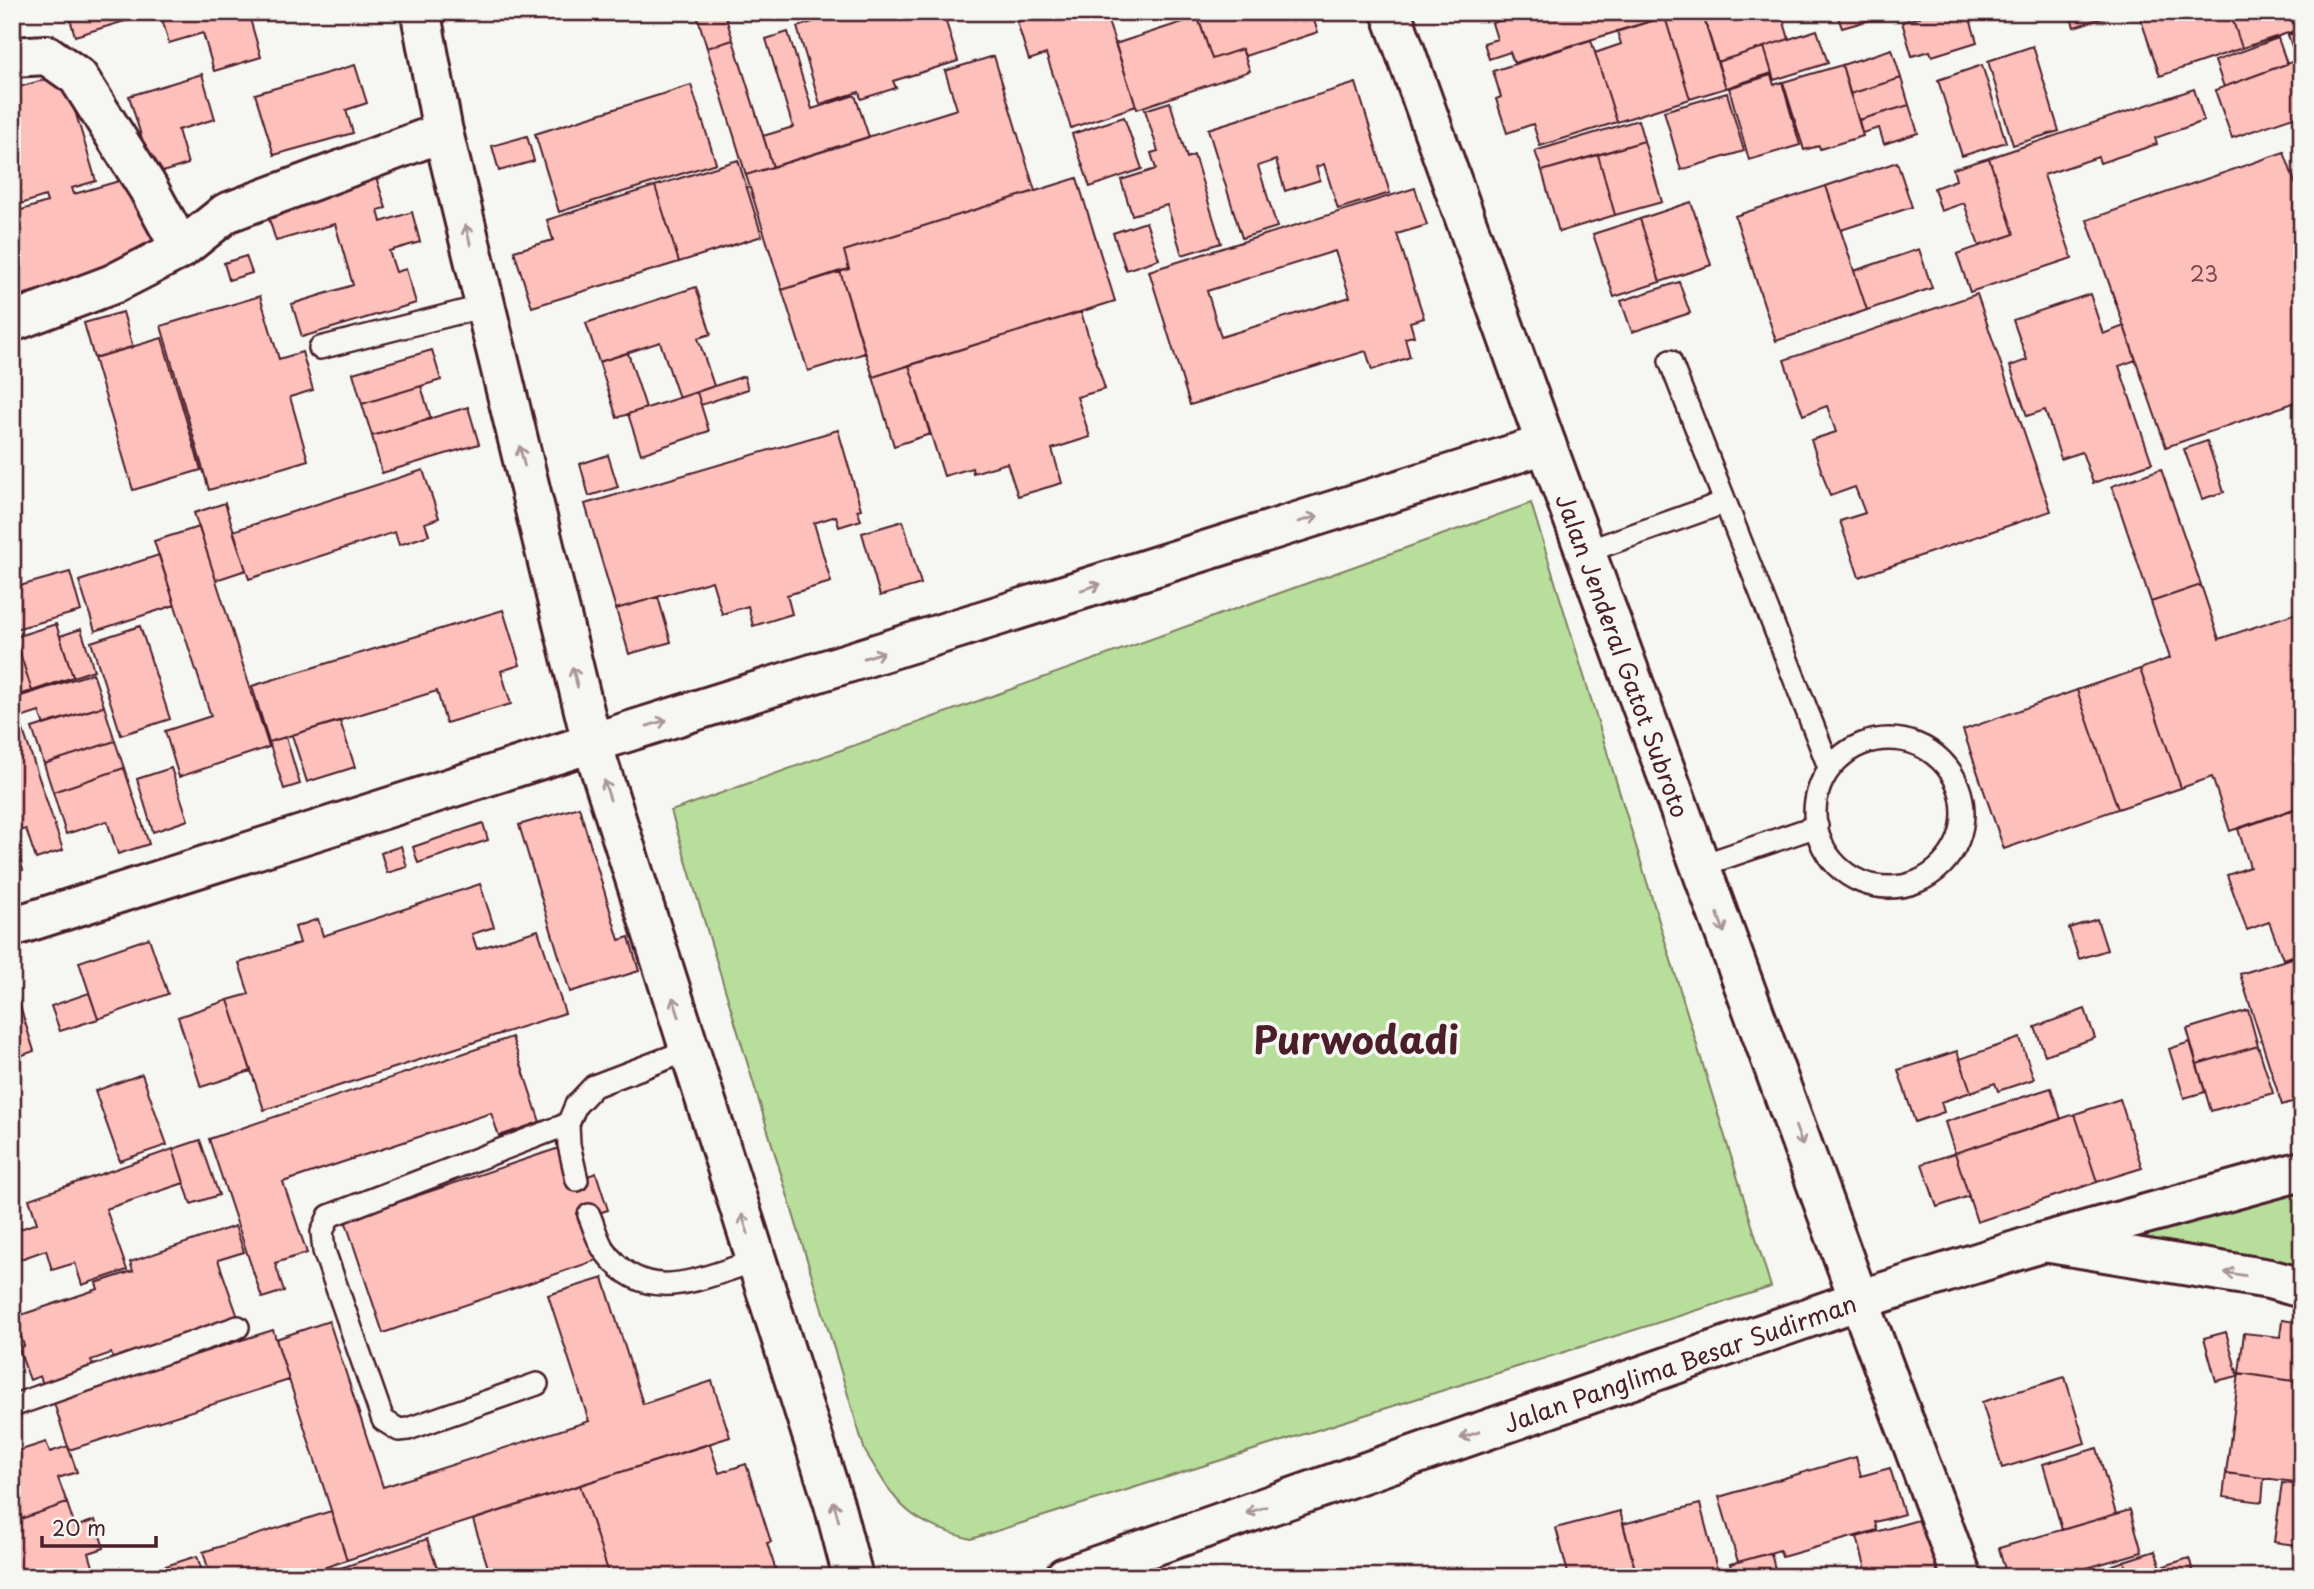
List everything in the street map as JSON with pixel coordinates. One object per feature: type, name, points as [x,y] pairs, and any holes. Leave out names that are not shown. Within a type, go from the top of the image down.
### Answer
[{"type":"main road","name":"Jalan Jenderal Gatot Subroto","points":[[1391,12],[1585,552],[1962,1577]]},
{"type":"main road","points":[[422,13],[443,131],[592,743],[834,1504],[853,1577]]},
{"type":"main road","points":[[12,57],[47,55],[78,77],[148,188],[181,249]]},
{"type":"main road","points":[[12,322],[113,284],[181,249],[226,213],[443,131]]},
{"type":"main road","points":[[12,927],[1546,444]]},
{"type":"main road","name":"Jalan Panglima Besar Sudirman","points":[[1065,1577],[1859,1300],[2044,1242],[2302,1171]]},
{"type":"main road","points":[[2044,1242],[2269,1279],[2302,1288]]},
{"type":"lane","points":[[320,348],[485,306]]},
{"type":"lane","points":[[1670,361],[1723,503],[1829,767]]},
{"type":"lane","points":[[1585,552],[1723,503]]},
{"type":"lane","points":[[1886,738],[1908,740],[1929,749],[1945,764],[1958,783],[1963,804],[1962,826],[1955,848],[1941,867],[1920,881],[1896,888],[1872,886],[1849,876],[1831,859],[1819,838],[1814,814],[1818,789],[1829,767],[1845,752],[1865,742],[1886,738]]},
{"type":"lane","points":[[1700,866],[1817,826]]},
{"type":"lane","points":[[577,1180],[569,1145],[568,1124],[576,1105],[594,1086],[689,1050]]},
{"type":"lane","points":[[537,1384],[408,1429],[390,1426],[379,1412],[324,1251],[322,1232],[329,1216],[568,1124]]},
{"type":"lane","points":[[589,1215],[604,1250],[632,1277],[660,1286],[756,1261]]},
{"type":"lane","points":[[12,1406],[238,1326]]},
{"type":"green space","points":[[1531,503],[1771,1287],[971,1539],[931,1526],[917,1518],[896,1499],[865,1451],[671,811]]},
{"type":"green space","points":[[2302,1171],[2302,1284],[2051,1240]]},
{"type":"building","points":[[68,12],[155,12],[75,36]]},
{"type":"building","points":[[160,12],[248,12],[261,57],[214,71],[203,33],[169,43]]},
{"type":"building","points":[[696,12],[724,12],[733,40],[707,48]]},
{"type":"building","points":[[823,12],[943,12],[958,61],[893,81],[896,88],[861,99],[859,92],[820,104],[797,27],[824,18]]},
{"type":"building","points":[[1045,12],[1105,12],[1136,106],[1071,128],[1046,54],[1029,60],[1017,22]]},
{"type":"building","points":[[1196,12],[1311,12],[1318,32],[1245,56],[1242,49],[1212,59]]},
{"type":"building","points":[[1498,12],[1527,12],[1500,21]]},
{"type":"building","points":[[1527,12],[1663,12],[1665,17],[1514,63],[1510,52],[1489,59],[1484,43],[1497,39],[1492,23]]},
{"type":"building","points":[[1679,12],[1702,12],[1726,88],[1690,99],[1665,17]]},
{"type":"building","points":[[1702,12],[1781,12],[1789,39],[1717,62]]},
{"type":"building","points":[[1820,12],[1867,12],[1870,20],[1842,28],[1837,14],[1821,18]]},
{"type":"building","points":[[1918,12],[1968,12],[1977,42],[1932,56],[1930,51],[1912,56],[1902,22],[1920,17]]},
{"type":"building","points":[[2069,12],[2122,12],[2074,27]]},
{"type":"building","points":[[2230,12],[2242,48],[2160,76],[2139,14]]},
{"type":"building","points":[[2230,12],[2292,12],[2297,30],[2242,48]]},
{"type":"building","points":[[2292,12],[2302,12],[2302,28],[2297,30]]},
{"type":"building","points":[[1198,17],[1212,59],[1242,49],[1250,71],[1137,109],[1115,44]]},
{"type":"building","points":[[1665,17],[1690,99],[1617,122],[1595,53],[1621,44],[1617,31]]},
{"type":"building","points":[[1817,30],[1828,63],[1774,80],[1764,47]]},
{"type":"building","points":[[2302,30],[2302,59],[2297,60],[2288,35]]},
{"type":"building","points":[[788,32],[812,109],[855,95],[869,137],[773,167],[763,136],[793,127],[766,39]]},
{"type":"building","points":[[2278,38],[2287,64],[2224,87],[2215,61]]},
{"type":"building","points":[[733,40],[773,167],[746,175],[707,48]]},
{"type":"building","points":[[1591,40],[1617,122],[1540,146],[1533,124],[1507,133],[1496,99],[1501,97],[1493,71]]},
{"type":"building","points":[[2033,46],[2059,131],[2013,145],[1988,61]]},
{"type":"building","points":[[1764,47],[1772,73],[1726,88],[1717,62]]},
{"type":"building","points":[[1892,49],[1901,78],[1850,94],[1842,65]]},
{"type":"building","points":[[994,56],[1035,191],[844,251],[849,269],[782,290],[746,175],[957,109],[945,71]]},
{"type":"building","points":[[2297,60],[2302,75],[2302,114],[2232,138],[2215,90]]},
{"type":"building","points":[[355,65],[367,103],[346,110],[353,133],[274,155],[255,94]]},
{"type":"building","points":[[1842,65],[1863,136],[1820,149],[1819,146],[1804,150],[1783,82]]},
{"type":"building","points":[[1982,65],[2006,142],[1962,156],[1938,80]]},
{"type":"building","points":[[64,74],[96,181],[72,188],[74,194],[133,177],[157,254],[12,298],[12,213],[47,202],[45,196],[21,204],[12,176],[12,89]]},
{"type":"building","points":[[202,74],[215,119],[178,130],[188,164],[153,175],[129,96]]},
{"type":"building","points":[[1771,75],[1774,85],[1782,82],[1800,145],[1749,160],[1729,88]]},
{"type":"building","points":[[1901,78],[1909,105],[1859,120],[1850,94]]},
{"type":"building","points":[[1356,83],[1390,193],[1338,209],[1324,164],[1316,167],[1320,180],[1285,191],[1276,160],[1258,166],[1277,227],[1242,238],[1208,129]]},
{"type":"building","points":[[691,85],[716,163],[559,212],[535,134]]},
{"type":"building","points":[[2194,89],[2204,121],[2155,138],[2157,144],[2100,163],[2098,157],[2044,175],[2072,258],[1970,292],[1957,254],[2014,234],[1989,158]]},
{"type":"building","points":[[1727,93],[1744,151],[1681,170],[1664,111]]},
{"type":"building","points":[[1170,102],[1187,158],[1194,155],[1221,243],[1182,255],[1167,205],[1132,215],[1121,180],[1156,169],[1151,153],[1158,151],[1145,110]]},
{"type":"building","points":[[1909,105],[1918,133],[1884,144],[1879,128],[1862,133],[1859,120]]},
{"type":"building","points":[[1124,117],[1142,169],[1090,187],[1072,134]]},
{"type":"building","points":[[1638,120],[1644,141],[1542,171],[1535,151]]},
{"type":"building","points":[[527,136],[534,161],[499,171],[492,146]]},
{"type":"building","points":[[1644,141],[1662,202],[1615,215],[1598,155]]},
{"type":"building","points":[[2284,152],[2302,202],[2302,400],[2166,447],[2087,220]]},
{"type":"building","points":[[1598,155],[1615,215],[1559,232],[1542,171]]},
{"type":"building","points":[[1989,158],[2014,234],[1979,246],[1964,203],[1941,211],[1934,188],[1956,180],[1953,169]]},
{"type":"building","points":[[738,160],[762,236],[679,262],[655,186]]},
{"type":"building","points":[[1897,162],[1912,207],[1841,230],[1826,186]]},
{"type":"building","points":[[375,174],[386,208],[378,210],[381,222],[412,212],[420,242],[389,251],[396,272],[406,269],[416,303],[302,337],[292,304],[353,285],[335,224],[276,241],[265,206]]},
{"type":"building","points":[[1077,178],[1115,301],[873,377],[840,271],[849,269],[844,251]]},
{"type":"building","points":[[655,186],[679,262],[532,307],[514,251],[553,240],[547,220]]},
{"type":"building","points":[[1826,186],[1867,310],[1776,341],[1735,216]]},
{"type":"building","points":[[1415,188],[1427,225],[1397,234],[1424,318],[1410,322],[1414,336],[1405,338],[1410,357],[1372,370],[1366,351],[1190,405],[1149,271]],"holes":[[[1335,251],[1350,297],[1221,337],[1207,291]]]},
{"type":"building","points":[[1691,202],[1711,265],[1660,282],[1640,219]]},
{"type":"building","points":[[1640,219],[1660,282],[1614,297],[1593,234]]},
{"type":"building","points":[[1146,222],[1159,259],[1126,270],[1113,233]]},
{"type":"building","points":[[1919,249],[1932,288],[1867,310],[1854,271]]},
{"type":"building","points":[[246,256],[252,273],[229,280],[224,263]]},
{"type":"building","points":[[840,271],[865,353],[808,371],[782,290]]},
{"type":"building","points":[[1679,282],[1690,313],[1632,332],[1621,301]]},
{"type":"building","points":[[696,287],[711,334],[698,338],[714,386],[679,398],[660,342],[599,362],[586,323]]},
{"type":"building","points":[[1977,294],[2051,511],[1859,577],[1840,521],[1865,513],[1855,487],[1830,496],[1811,440],[1836,432],[1827,406],[1803,415],[1784,360]]},
{"type":"building","points":[[2090,294],[2103,334],[2124,326],[2136,360],[2119,366],[2152,463],[2093,483],[2082,452],[2061,459],[2045,410],[2027,416],[2010,366],[2027,360],[2013,320]]},
{"type":"building","points":[[260,296],[279,359],[302,352],[313,390],[290,397],[308,460],[209,490],[161,326]]},
{"type":"building","points":[[123,312],[133,347],[94,358],[84,323]]},
{"type":"building","points":[[1081,312],[1105,389],[1077,397],[1090,437],[1052,449],[1062,483],[1018,496],[1007,463],[973,473],[972,468],[944,476],[909,365]]},
{"type":"building","points":[[162,338],[201,470],[133,490],[94,358]]},
{"type":"building","points":[[432,350],[441,380],[362,404],[353,373]]},
{"type":"building","points":[[628,353],[646,408],[617,418],[599,362]]},
{"type":"building","points":[[909,365],[930,434],[894,446],[873,377]]},
{"type":"building","points":[[744,376],[748,389],[701,405],[697,392]]},
{"type":"building","points":[[421,386],[431,419],[372,436],[362,404]]},
{"type":"building","points":[[697,392],[709,431],[641,454],[628,414]]},
{"type":"building","points":[[468,407],[479,444],[382,473],[372,436]]},
{"type":"building","points":[[838,430],[861,509],[857,510],[861,520],[839,527],[836,516],[814,523],[831,582],[787,595],[792,614],[753,626],[748,606],[722,614],[712,581],[616,609],[585,504]]},
{"type":"building","points":[[2207,441],[2224,492],[2202,499],[2184,449]]},
{"type":"building","points":[[608,455],[618,487],[589,496],[580,464]]},
{"type":"building","points":[[2161,469],[2201,585],[2151,602],[2112,486]]},
{"type":"building","points":[[423,470],[439,518],[425,523],[429,535],[399,545],[395,532],[249,579],[233,531]]},
{"type":"building","points":[[225,503],[246,570],[216,580],[194,513]]},
{"type":"building","points":[[903,521],[921,584],[880,596],[862,533]]},
{"type":"building","points":[[199,527],[269,747],[179,777],[165,731],[211,716],[154,541]]},
{"type":"building","points":[[159,555],[175,605],[95,631],[79,581]]},
{"type":"building","points":[[70,572],[81,611],[12,630],[12,588]]},
{"type":"building","points":[[2201,585],[2219,639],[2302,611],[2302,790],[2297,792],[2302,806],[2230,831],[2212,777],[2181,788],[2140,669],[2170,658],[2151,602]]},
{"type":"building","points":[[658,597],[671,642],[629,654],[616,609]]},
{"type":"building","points":[[503,610],[520,665],[501,671],[511,704],[446,723],[437,691],[269,742],[252,686]]},
{"type":"building","points":[[56,624],[73,677],[32,691],[15,637]]},
{"type":"building","points":[[140,626],[170,719],[121,735],[91,642]]},
{"type":"building","points":[[81,629],[94,670],[73,677],[60,636]]},
{"type":"building","points":[[15,637],[32,691],[12,697],[12,638]]},
{"type":"building","points":[[2140,669],[2181,788],[2118,809],[2077,690]]},
{"type":"building","points":[[93,673],[104,706],[44,725],[39,712],[18,719],[12,699]]},
{"type":"building","points":[[2077,690],[2118,809],[2004,849],[1963,730]]},
{"type":"building","points":[[104,706],[115,741],[44,764],[32,728]]},
{"type":"building","points":[[340,721],[355,767],[307,782],[292,735]]},
{"type":"building","points":[[22,727],[63,850],[36,859],[26,829],[16,832],[12,821],[12,730]]},
{"type":"building","points":[[286,737],[300,784],[284,789],[269,742]]},
{"type":"building","points":[[115,741],[124,768],[53,792],[44,764]]},
{"type":"building","points":[[124,768],[149,844],[118,854],[107,821],[66,834],[53,792]]},
{"type":"building","points":[[171,768],[188,820],[153,832],[137,779]]},
{"type":"building","points":[[579,807],[619,940],[629,937],[639,971],[570,992],[519,825]]},
{"type":"building","points":[[2296,809],[2302,826],[2302,953],[2283,959],[2269,922],[2247,930],[2227,875],[2250,867],[2238,829]]},
{"type":"building","points":[[483,823],[488,840],[418,863],[413,847]]},
{"type":"building","points":[[12,834],[23,870],[12,872]]},
{"type":"building","points":[[401,846],[407,867],[387,873],[381,853]]},
{"type":"building","points":[[480,884],[494,927],[472,934],[477,949],[538,930],[565,1013],[264,1110],[228,1000],[249,994],[239,963],[300,943],[295,927],[318,919],[323,936]]},
{"type":"building","points":[[2097,919],[2107,950],[2079,959],[2069,928]]},
{"type":"building","points":[[149,938],[168,994],[98,1019],[79,962]]},
{"type":"building","points":[[2302,955],[2302,1099],[2282,1105],[2240,974]]},
{"type":"building","points":[[14,987],[34,1051],[12,1059],[12,988]]},
{"type":"building","points":[[89,993],[98,1019],[60,1031],[51,1006]]},
{"type":"building","points":[[228,1000],[251,1071],[201,1087],[178,1017]]},
{"type":"building","points":[[2085,1009],[2095,1038],[2045,1055],[2035,1027]]},
{"type":"building","points":[[2248,1010],[2258,1046],[2197,1064],[2187,1029]]},
{"type":"building","points":[[512,1037],[540,1122],[499,1136],[491,1113],[283,1182],[307,1253],[275,1263],[284,1291],[262,1298],[209,1139]]},
{"type":"building","points":[[2020,1038],[2034,1079],[1998,1091],[1995,1083],[1971,1092],[1960,1059]]},
{"type":"building","points":[[2190,1042],[2205,1092],[2184,1098],[2169,1049]]},
{"type":"building","points":[[2258,1046],[2273,1093],[2211,1111],[2197,1064]]},
{"type":"building","points":[[1957,1051],[1971,1092],[1941,1102],[1944,1112],[1915,1122],[1898,1070]]},
{"type":"building","points":[[142,1074],[167,1145],[120,1161],[95,1091]]},
{"type":"building","points":[[2051,1088],[2061,1119],[1955,1153],[1945,1122]]},
{"type":"building","points":[[2120,1099],[2142,1168],[2097,1182],[2075,1114]]},
{"type":"building","points":[[2075,1114],[2097,1182],[1977,1222],[1955,1153]]},
{"type":"building","points":[[200,1140],[219,1195],[191,1204],[173,1149]]},
{"type":"building","points":[[559,1148],[571,1182],[596,1173],[608,1210],[582,1218],[597,1260],[383,1333],[345,1220]]},
{"type":"building","points":[[173,1149],[184,1183],[106,1209],[127,1270],[82,1285],[75,1263],[52,1270],[46,1250],[12,1262],[12,1232],[37,1223],[29,1199]]},
{"type":"building","points":[[1955,1153],[1969,1196],[1937,1207],[1922,1164]]},
{"type":"building","points":[[235,1226],[244,1252],[218,1260],[239,1320],[114,1362],[111,1353],[91,1360],[95,1370],[44,1387],[40,1376],[30,1380],[18,1347],[24,1346],[15,1317],[98,1289],[96,1283],[133,1271],[130,1262]]},
{"type":"building","points":[[603,1278],[643,1404],[712,1381],[730,1437],[347,1560],[276,1339],[329,1321],[383,1487],[589,1421],[548,1295]]},
{"type":"building","points":[[2282,1320],[2302,1323],[2300,1382],[2239,1373],[2244,1333],[2280,1337]]},
{"type":"building","points":[[273,1330],[289,1380],[69,1450],[53,1400]]},
{"type":"building","points":[[2226,1332],[2238,1376],[2216,1381],[2204,1338]]},
{"type":"building","points":[[2239,1373],[2302,1382],[2302,1483],[2226,1473]]},
{"type":"building","points":[[2065,1377],[2085,1443],[2002,1468],[1982,1402]]},
{"type":"building","points":[[46,1442],[50,1452],[68,1446],[77,1472],[58,1478],[67,1503],[12,1522],[12,1453]]},
{"type":"building","points":[[710,1444],[719,1473],[746,1464],[771,1542],[767,1543],[778,1577],[610,1577],[580,1485]]},
{"type":"building","points":[[2097,1448],[2116,1514],[2062,1530],[2043,1464]]},
{"type":"building","points":[[1856,1457],[1861,1476],[1890,1468],[1904,1514],[1875,1522],[1877,1530],[1782,1557],[1780,1550],[1738,1562],[1719,1497]]},
{"type":"building","points":[[2226,1473],[2264,1478],[2262,1502],[2223,1497]]},
{"type":"building","points":[[2282,1483],[2302,1485],[2302,1546],[2274,1542]]},
{"type":"building","points":[[580,1485],[610,1577],[491,1577],[473,1520]]},
{"type":"building","points":[[67,1503],[75,1527],[95,1520],[104,1548],[89,1553],[94,1570],[72,1577],[22,1577],[20,1571],[12,1574],[12,1522]]},
{"type":"building","points":[[1700,1504],[1719,1577],[1637,1577],[1623,1524]]},
{"type":"building","points":[[2130,1510],[2142,1552],[2056,1577],[2007,1577],[1999,1548]]},
{"type":"building","points":[[331,1511],[347,1560],[297,1577],[211,1577],[203,1552]]},
{"type":"building","points":[[1620,1511],[1637,1577],[1569,1577],[1556,1528]]},
{"type":"building","points":[[1922,1519],[1939,1577],[1868,1577],[1857,1537]]},
{"type":"building","points":[[427,1539],[440,1577],[314,1577]]},
{"type":"building","points":[[2155,1551],[2161,1567],[2189,1558],[2195,1577],[2129,1577],[2124,1561]]},
{"type":"building","points":[[1771,1553],[1777,1577],[1734,1577],[1730,1564]]},
{"type":"building","points":[[197,1556],[204,1577],[131,1577]]},
{"type":"building","points":[[2124,1561],[2129,1577],[2079,1577]]},
{"type":"district","name":"Purwodadi","points":[[1356,1038]]}]
